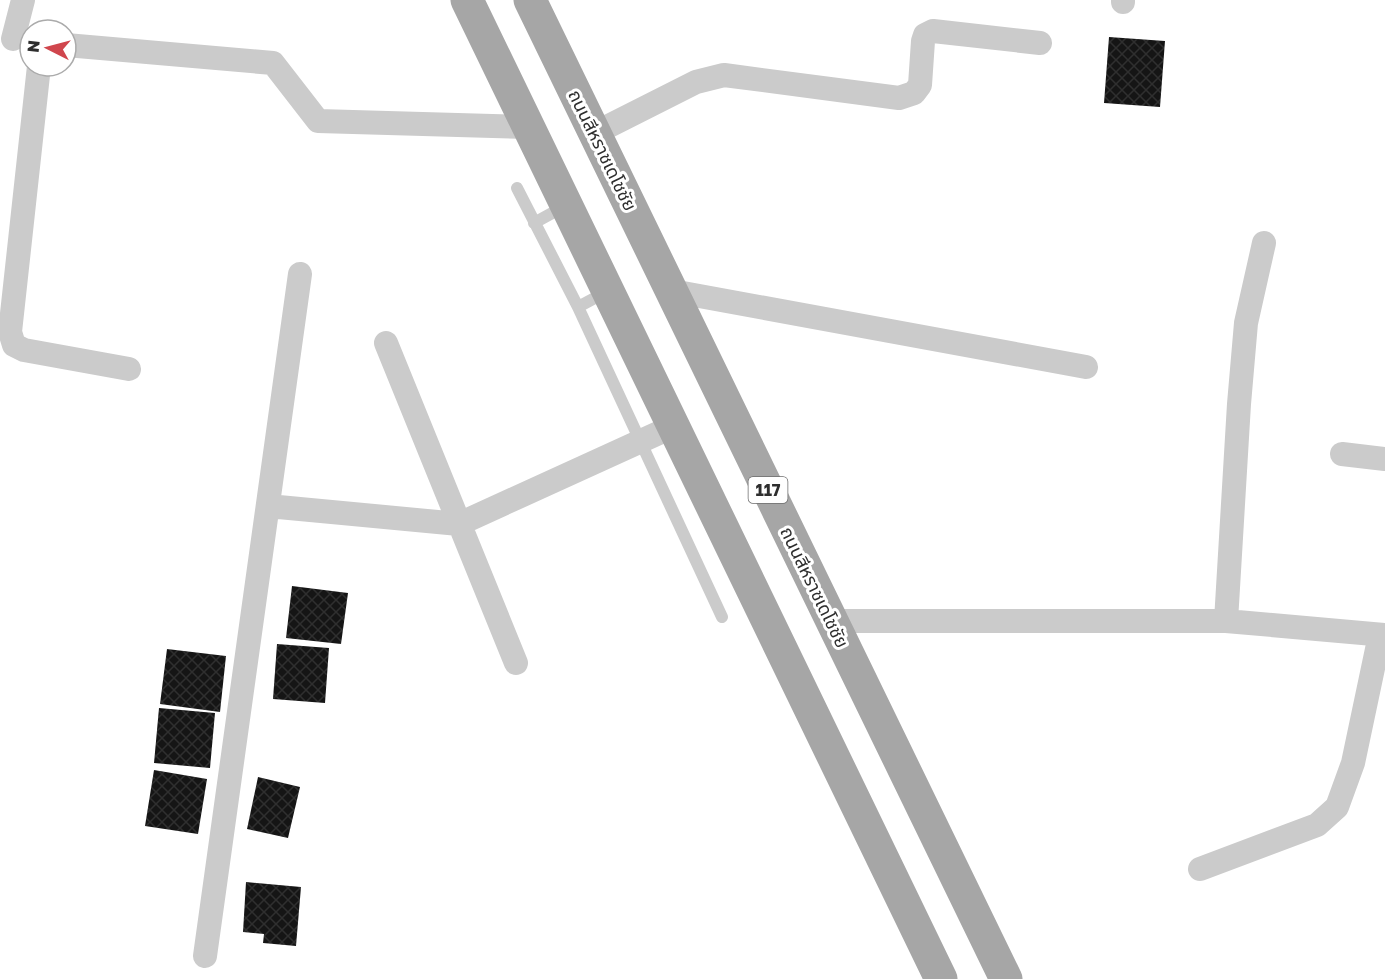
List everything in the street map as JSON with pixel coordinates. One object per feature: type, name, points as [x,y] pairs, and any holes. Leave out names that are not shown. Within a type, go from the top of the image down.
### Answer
[{"type":"main road","points":[[467,0],[941,979]]},
{"type":"main road","name":"ถนนสีหราชเดโชชัย","points":[[530,0],[1006,979]]},
{"type":"street","points":[[14,39],[23,0]]},
{"type":"street","points":[[595,133],[696,82],[724,75],[899,98],[914,93],[920,86],[922,42],[925,35],[933,31],[1040,43]]},
{"type":"street","points":[[78,46],[273,63],[318,121],[529,127]]},
{"type":"street","points":[[37,78],[7,299],[10,332],[14,345],[24,350],[129,369]]},
{"type":"street","points":[[1226,621],[1246,323],[1264,243]]},
{"type":"street","points":[[205,956],[300,274]]},
{"type":"street","points":[[672,291],[1086,367]]},
{"type":"street","points":[[386,343],[516,663]]},
{"type":"street","points":[[268,506],[459,524],[674,426]]},
{"type":"street","points":[[1342,454],[1385,459]]},
{"type":"street","points":[[832,621],[1226,621],[1382,635],[1353,763],[1337,807],[1317,825],[1200,869]]},
{"type":"lane","points":[[517,188],[578,307],[722,617]]},
{"type":"lane","points":[[534,223],[567,206]]},
{"type":"lane","points":[[578,307],[608,291]]},
{"type":"building","points":[[1109,37],[1165,41],[1160,107],[1104,103]]},
{"type":"building","points":[[292,586],[348,593],[341,644],[286,638]]},
{"type":"building","points":[[277,644],[329,648],[325,703],[273,699]]},
{"type":"building","points":[[167,649],[226,656],[220,712],[160,704]]},
{"type":"building","points":[[159,708],[215,713],[210,768],[154,763]]},
{"type":"building","points":[[154,770],[207,779],[198,834],[145,826]]},
{"type":"building","points":[[258,777],[300,787],[288,838],[247,829]]},
{"type":"building","points":[[246,882],[301,887],[296,946],[263,943],[264,934],[243,932]]}]
